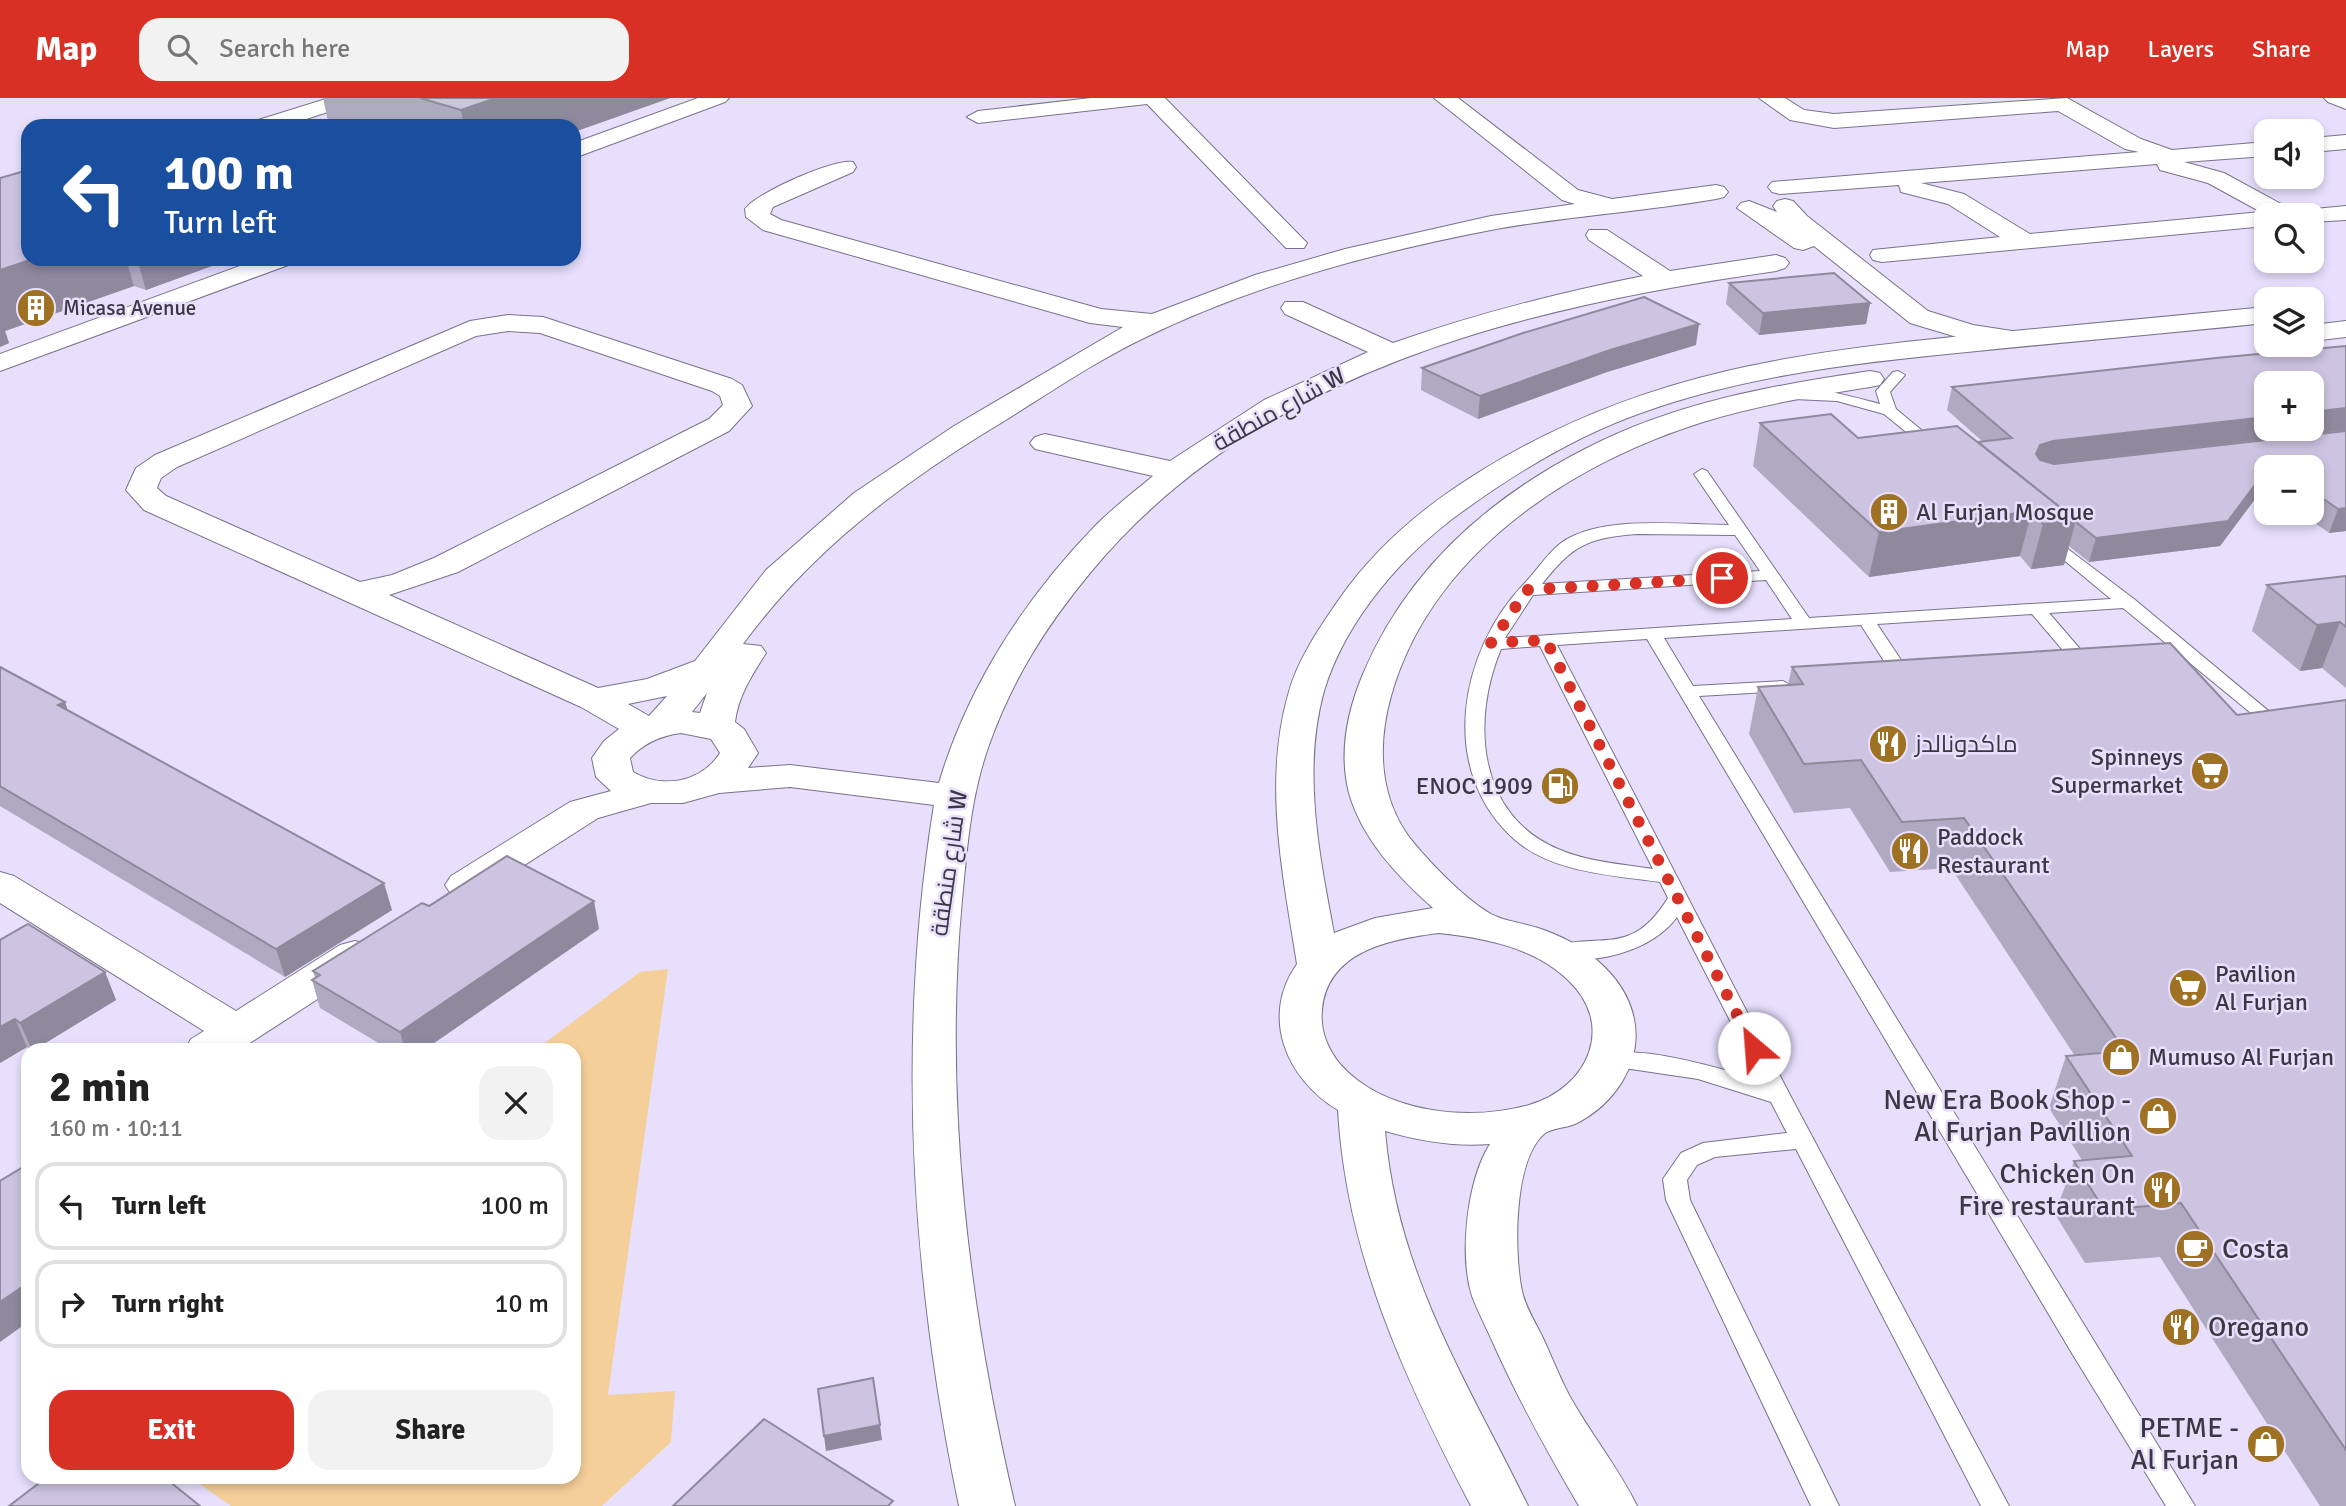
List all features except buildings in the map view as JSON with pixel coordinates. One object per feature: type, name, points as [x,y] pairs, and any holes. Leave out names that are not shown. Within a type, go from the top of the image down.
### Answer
[{"type":"street","points":[[285,119],[351,98]]},
{"type":"street","points":[[581,148],[718,98]]},
{"type":"street","points":[[978,117],[1148,98]]},
{"type":"street","points":[[1153,98],[1295,243]]},
{"type":"street","points":[[1445,98],[1568,203]]},
{"type":"street","points":[[1770,98],[1798,115],[1833,121],[2057,101],[2131,152]]},
{"type":"street","points":[[2335,98],[2346,103]]},
{"type":"street","points":[[2324,144],[2346,142]]},
{"type":"street","points":[[2324,150],[2346,148]]},
{"type":"street","points":[[1786,197],[2131,152],[2185,155],[2254,150]]},
{"type":"street","points":[[584,810],[611,769],[611,758],[618,747],[653,727],[709,668],[748,611],[794,560],[845,514],[901,473],[1115,341],[1243,288],[1342,258],[1568,203],[1609,205],[1738,194],[1786,197],[1905,187],[1958,190],[2163,164],[2217,168],[2254,158]]},
{"type":"street","points":[[845,167],[765,202],[757,209],[758,216],[772,225],[1099,317],[1156,322]]},
{"type":"street","points":[[2217,168],[2267,203]]},
{"type":"street","points":[[1958,190],[2023,240]]},
{"type":"street","points":[[432,907],[584,810],[649,792],[688,791],[726,774],[727,740],[718,707],[725,687],[777,614],[821,565],[870,520],[922,480],[1006,425],[1155,339],[1261,295],[1407,253],[1552,222],[1738,194],[1896,320],[1901,333],[1893,363]]},
{"type":"street","points":[[1786,197],[1798,220],[1919,317],[1960,331],[2015,339]]},
{"type":"street","points":[[2324,214],[2346,213]]},
{"type":"street","points":[[1882,255],[2254,220]]},
{"type":"street","points":[[1598,235],[1665,279]]},
{"type":"street","name":"شارع منطقة W","points":[[987,1506],[958,1357],[942,1242],[935,1121],[933,998],[942,895],[955,796],[982,714],[1019,642],[1072,569],[1115,521],[1173,471],[1257,416],[1326,380],[1390,352],[1548,303],[1665,279],[1776,263]]},
{"type":"street","points":[[0,363],[263,266]]},
{"type":"street","points":[[2324,309],[2346,307]]},
{"type":"street","points":[[1294,308],[1390,352]]},
{"type":"street","points":[[1476,923],[1427,882],[1391,839],[1370,796],[1362,755],[1367,716],[1384,663],[1408,615],[1439,573],[1477,535],[1520,501],[1568,471],[1641,434],[1710,412],[1783,395],[1893,363],[2015,339],[2254,316]]},
{"type":"street","points":[[1099,317],[1112,329],[1115,341]]},
{"type":"street","points":[[354,594],[403,582],[446,565],[719,425],[735,412],[737,398],[722,385],[543,325],[489,325],[470,329],[166,461],[143,481],[141,490],[155,503],[354,594],[653,727],[700,723],[790,776]]},
{"type":"street","points":[[2324,332],[2346,329]]},
{"type":"street","points":[[1318,965],[1296,842],[1294,780],[1307,692],[1344,617],[1378,570],[1419,527],[1454,500],[1538,450],[1604,417],[1632,406],[1759,371],[2254,339]]},
{"type":"street","points":[[1045,443],[1173,471]]},
{"type":"street","points":[[422,624],[426,594],[446,565]]},
{"type":"street","points":[[594,699],[655,688],[709,668]]},
{"type":"street","points":[[611,769],[623,784],[649,792]]},
{"type":"street","points":[[713,782],[790,776],[955,796]]},
{"type":"street","points":[[0,885],[222,1041],[386,936]]},
{"type":"street","points":[[1439,920],[1476,923],[1520,933],[1558,951],[1588,975],[1607,1002],[1616,1031],[1612,1060],[1595,1087],[1566,1109],[1527,1124],[1485,1130],[1441,1129],[1398,1119],[1360,1101],[1327,1077],[1307,1049],[1298,1019],[1302,990],[1318,965],[1340,946],[1370,932],[1403,923],[1439,920]]},
{"type":"street","points":[[1360,1101],[1360,1126],[1373,1203],[1394,1277],[1445,1406],[1500,1506]]},
{"type":"street","points":[[1527,1124],[1504,1161],[1494,1202],[1492,1246],[1497,1294],[1549,1408],[1608,1506]]},
{"type":"lane","points":[[1889,411],[1883,391],[1893,363]]},
{"type":"lane","points":[[1783,395],[1837,397],[1889,411],[1942,454]]},
{"type":"lane","points":[[1702,474],[1804,624]]},
{"type":"lane","points":[[1667,877],[1591,865],[1552,853],[1522,835],[1492,798],[1476,765],[1471,722],[1491,643],[1527,590],[1566,547],[1581,538],[1619,532],[1740,530]]},
{"type":"lane","points":[[2037,531],[2274,724],[2294,733]]},
{"type":"lane","points":[[1527,590],[1771,575]]},
{"type":"lane","points":[[1491,643],[2128,603]]},
{"type":"lane","points":[[2036,609],[2078,657]]},
{"type":"lane","points":[[1866,620],[1901,675],[1894,680],[1873,681]]},
{"type":"lane","points":[[1652,633],[1690,691],[2075,1337],[2181,1506]]},
{"type":"lane","points":[[1546,640],[1780,1097],[1995,1506]]},
{"type":"lane","points":[[1690,691],[1806,685]]},
{"type":"lane","points":[[1558,951],[1593,951],[1625,945],[1651,934],[1669,918],[1678,899]]},
{"type":"lane","points":[[1612,1060],[1654,1062],[1697,1069],[1780,1097]]},
{"type":"lane","points":[[1803,1140],[1711,1150],[1689,1159],[1675,1179],[1678,1200],[1825,1506]]},
{"type":"shaded area","points":[[668,969],[608,1395],[675,1391],[671,1442],[602,1506],[231,1506],[200,1484],[581,1484],[581,1043],[544,1043],[640,972]]},
{"type":"place","name":"Micasa Avenue","points":[[36,308]]},
{"type":"place","name":"Al Furjan Mosque","points":[[1889,512]]},
{"type":"place","name":"ماكدونالدز","points":[[1888,744]]},
{"type":"place","name":"Spinneys Supermarket","points":[[2210,771]]},
{"type":"place","name":"ENOC 1909","points":[[1560,786]]},
{"type":"place","name":"Paddock Restaurant","points":[[1910,851]]},
{"type":"place","name":"Pavilion Al Furjan","points":[[2188,988]]},
{"type":"place","name":"Mumuso Al Furjan","points":[[2121,1057]]},
{"type":"place","name":"New Era Book Shop - Al Furjan Pavillion","points":[[2158,1116]]},
{"type":"place","name":"Chicken On Fire restaurant","points":[[2162,1190]]},
{"type":"place","name":"Costa","points":[[2195,1249]]},
{"type":"place","name":"Oregano","points":[[2181,1327]]},
{"type":"place","name":"PETME - Al Furjan","points":[[2266,1444]]},
{"type":"route","points":[[1722,578],[1527,590],[1491,643],[1546,640],[1754,1048]]}]
